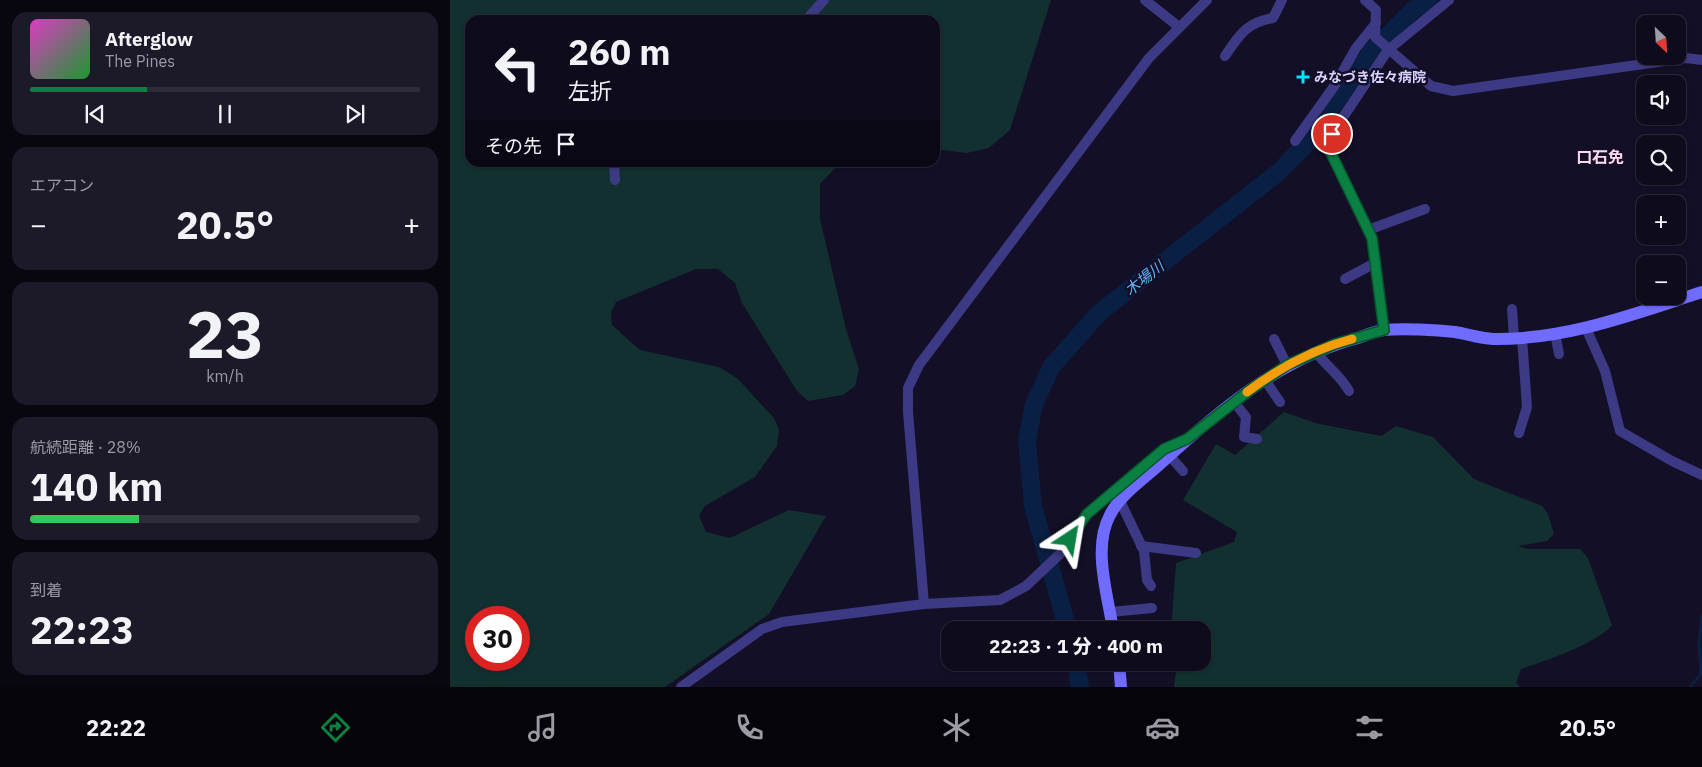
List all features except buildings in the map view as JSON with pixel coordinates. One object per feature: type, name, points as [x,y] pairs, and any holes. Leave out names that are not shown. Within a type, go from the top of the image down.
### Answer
[{"type":"street","points":[[810,15],[824,0]]},
{"type":"street","points":[[1145,0],[1179,27]]},
{"type":"street","points":[[924,604],[910,448],[908,388],[919,365],[1149,58],[1207,0]]},
{"type":"street","points":[[1225,56],[1246,28],[1257,21],[1273,18],[1282,0]]},
{"type":"street","points":[[1365,0],[1376,10],[1375,37],[1431,86],[1453,91],[1686,58],[1702,60]]},
{"type":"street","points":[[1384,330],[1375,263],[1368,230],[1330,151],[1332,134],[1388,49],[1450,0]]},
{"type":"street","points":[[1295,141],[1335,85],[1356,48],[1376,23]]},
{"type":"street","points":[[614,167],[615,180]]},
{"type":"street","points":[[1368,230],[1425,209]]},
{"type":"street","points":[[1345,279],[1375,263]]},
{"type":"street","points":[[1112,621],[1102,558],[1102,536],[1110,515],[1120,501],[1187,439],[1234,402],[1287,365],[1335,344],[1384,330],[1452,332],[1491,338],[1518,338],[1586,328],[1628,318],[1702,292]]},
{"type":"street","points":[[1512,309],[1518,338],[1527,407],[1519,433]]},
{"type":"street","points":[[1586,328],[1605,371],[1620,430],[1672,461],[1702,475]]},
{"type":"street","points":[[1555,333],[1559,354]]},
{"type":"street","points":[[1274,339],[1287,365]]},
{"type":"street","points":[[1316,352],[1327,366],[1344,382],[1349,391]]},
{"type":"street","points":[[1265,380],[1280,402]]},
{"type":"street","points":[[1234,402],[1246,417],[1244,437],[1257,439]]},
{"type":"street","points":[[681,687],[762,629],[782,622],[924,604],[1000,600],[1026,586],[1062,552],[1087,514],[1164,449],[1187,439]]},
{"type":"street","points":[[1169,455],[1183,470]]},
{"type":"street","points":[[1120,501],[1141,546],[1147,580],[1151,586]]},
{"type":"street","points":[[1141,546],[1196,553]]},
{"type":"street","points":[[1111,612],[1152,608]]},
{"type":"street","points":[[1120,671],[1121,687]]},
{"type":"green space","points":[[450,0],[1051,0],[1010,130],[989,148],[967,153],[940,150],[940,15],[465,15],[465,167],[840,167],[834,169],[820,184],[820,219],[846,329],[859,369],[855,386],[843,395],[808,401],[797,391],[742,303],[735,283],[718,269],[696,269],[616,302],[611,313],[612,325],[640,350],[719,367],[737,378],[774,418],[779,430],[777,446],[755,477],[705,506],[699,516],[706,532],[730,538],[789,510],[826,516],[769,614],[665,687],[450,687]]},
{"type":"green space","points":[[1284,412],[1315,423],[1381,436],[1396,426],[1433,437],[1474,479],[1542,506],[1548,514],[1554,534],[1547,541],[1518,546],[1529,549],[1580,549],[1588,558],[1612,625],[1595,639],[1583,645],[1521,669],[1516,683],[1520,687],[1174,687],[1176,671],[1211,671],[1211,621],[1172,621],[1176,563],[1234,542],[1237,532],[1183,500],[1216,444],[1235,455]]},
{"type":"waterway","name":"木場川","points":[[1065,621],[1033,506],[1027,441],[1034,404],[1052,366],[1099,313],[1280,171],[1322,127],[1371,52],[1412,11],[1429,0]]},
{"type":"waterway","points":[[1690,687],[1701,674],[1699,642],[1702,615]]},
{"type":"waterway","name":"木場川","points":[[1077,671],[1080,687]]},
{"type":"slow traffic","points":[[1247,392],[1287,365],[1335,344],[1352,339]]},
{"type":"place","name":"みなづき佐々病院","points":[[1303,77]]},
{"type":"district","name":"口石免","points":[[1600,157]]},
{"type":"route","points":[[1070,539],[1087,514],[1164,449],[1187,439],[1250,390],[1287,365],[1335,344],[1384,330],[1372,238],[1330,151],[1332,134]]}]
